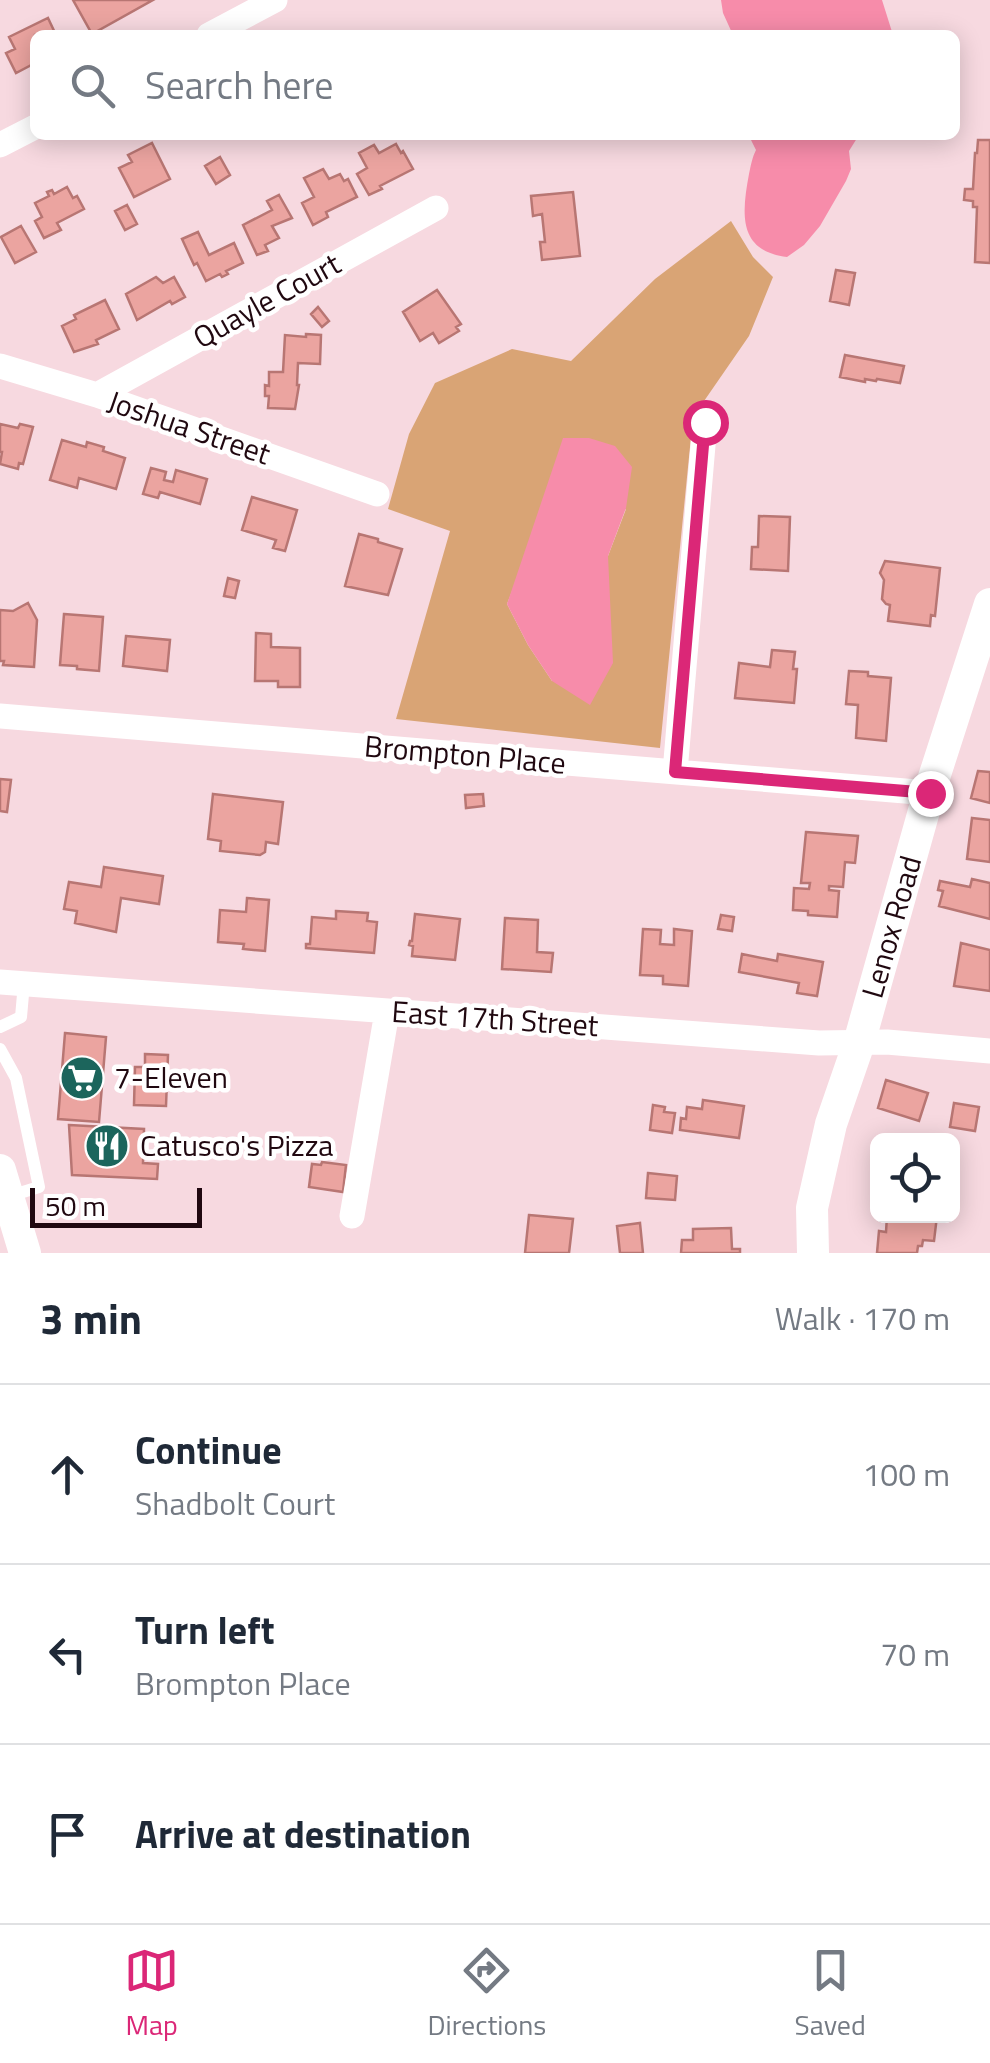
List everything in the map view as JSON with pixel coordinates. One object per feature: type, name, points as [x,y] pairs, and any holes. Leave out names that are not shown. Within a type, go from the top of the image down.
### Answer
[{"type":"street","points":[[219,30],[276,0]]},
{"type":"street","points":[[0,145],[30,129]]},
{"type":"street","name":"Quayle Court","points":[[97,395],[436,208]]},
{"type":"street","name":"Joshua Street","points":[[0,366],[97,395],[377,494]]},
{"type":"street","points":[[675,772],[705,422]]},
{"type":"street","name":"Lenox Road","points":[[813,1253],[812,1208],[831,1124],[859,1043],[930,793],[990,604]]},
{"type":"street","name":"Brompton Place","points":[[0,716],[930,793]]},
{"type":"street","name":"East 17th Street","points":[[12,983],[819,1043],[888,1042],[990,1050]]},
{"type":"street","points":[[352,1216],[386,1012]]},
{"type":"street","points":[[5,1183],[25,1253]]},
{"type":"lane","points":[[0,1027],[21,1017],[12,983]]},
{"type":"lane","points":[[0,1049],[16,1078],[40,1186],[5,1183]]},
{"type":"shaded area","points":[[721,0],[882,0],[891,30],[731,30]]},
{"type":"shaded area","points":[[751,140],[856,140],[849,151],[851,169],[846,181],[820,226],[787,257],[759,247],[747,228],[747,188],[756,150]]},
{"type":"shaded area","points":[[731,221],[753,257],[773,277],[749,336],[693,417],[660,748],[396,719],[450,531],[388,509],[409,434],[435,383],[512,349],[571,361],[655,279]],"holes":[[[626,509],[608,556],[608,597],[552,681],[507,604],[518,576]]]},
{"type":"shaded area","points":[[563,438],[589,438],[615,446],[632,467],[626,508],[608,556],[613,663],[590,705],[552,681],[507,604]]},
{"type":"building","points":[[73,0],[153,0],[99,30],[90,30]]},
{"type":"building","points":[[48,18],[54,30],[30,30],[30,66],[16,73],[6,53],[15,49],[9,37]]},
{"type":"building","points":[[978,140],[990,140],[990,263],[975,262],[977,207],[973,207],[973,201],[964,200],[965,189],[973,189]]},
{"type":"building","points":[[152,143],[170,179],[134,197],[119,168],[132,162],[128,155]]},
{"type":"building","points":[[396,144],[413,169],[369,195],[357,174],[367,168],[359,153],[374,145],[379,153]]},
{"type":"building","points":[[220,157],[230,175],[216,184],[205,166]]},
{"type":"building","points":[[323,169],[329,179],[340,174],[344,181],[348,179],[357,197],[326,212],[328,217],[313,225],[302,203],[314,197],[304,178]]},
{"type":"building","points":[[67,187],[84,209],[57,223],[61,230],[44,238],[35,221],[42,217],[35,203],[49,196],[47,192],[52,190],[54,194]]},
{"type":"building","points":[[573,192],[580,256],[542,260],[542,214],[533,216],[531,196]]},
{"type":"building","points":[[279,195],[292,218],[272,226],[279,238],[265,245],[268,251],[257,255],[243,225],[272,210],[267,201]]},
{"type":"building","points":[[127,205],[137,224],[125,230],[115,211]]},
{"type":"building","points":[[21,226],[36,252],[15,263],[1,237]]},
{"type":"building","points":[[198,232],[209,255],[234,243],[243,263],[222,277],[220,274],[206,281],[182,239]]},
{"type":"building","points":[[836,270],[855,273],[849,305],[830,301]]},
{"type":"building","points":[[156,277],[163,283],[174,277],[185,297],[137,320],[126,294]]},
{"type":"building","points":[[437,290],[461,324],[456,327],[459,331],[439,343],[433,333],[420,341],[403,312]]},
{"type":"building","points":[[105,300],[119,329],[96,340],[98,344],[74,352],[62,326],[76,319],[74,315]]},
{"type":"building","points":[[318,307],[329,321],[322,327],[311,314]]},
{"type":"building","points":[[285,335],[321,335],[320,364],[298,363],[295,409],[268,408],[265,385],[269,386],[269,372],[283,372]]},
{"type":"building","points":[[845,355],[904,366],[900,383],[840,377]]},
{"type":"building","points":[[0,424],[33,427],[23,464],[19,463],[18,469],[0,464]]},
{"type":"building","points":[[62,440],[86,447],[87,442],[125,458],[116,489],[79,478],[77,488],[50,480]]},
{"type":"building","points":[[151,468],[166,472],[164,480],[173,482],[176,470],[207,479],[200,504],[160,492],[158,498],[143,494]]},
{"type":"building","points":[[252,497],[297,510],[285,551],[273,548],[276,540],[242,530]]},
{"type":"building","points":[[759,516],[790,517],[788,571],[751,569],[752,547],[758,547]]},
{"type":"building","points":[[359,534],[402,549],[388,595],[345,586]]},
{"type":"building","points":[[885,561],[940,568],[935,616],[931,615],[930,626],[888,621],[890,605],[882,599],[884,580],[880,573]]},
{"type":"building","points":[[228,578],[239,581],[235,598],[224,596]]},
{"type":"building","points":[[28,603],[37,620],[34,667],[3,665],[0,610],[13,611]]},
{"type":"building","points":[[64,614],[103,617],[99,671],[60,665]]},
{"type":"building","points":[[256,633],[271,634],[271,647],[300,648],[300,687],[278,687],[278,681],[255,681]]},
{"type":"building","points":[[126,636],[170,640],[167,671],[123,666]]},
{"type":"building","points":[[772,650],[795,652],[794,703],[735,698],[739,663],[770,667]]},
{"type":"building","points":[[849,671],[891,678],[886,741],[856,738],[858,705],[846,704]]},
{"type":"building","points":[[978,771],[990,772],[990,803],[971,798]]},
{"type":"building","points":[[0,779],[11,780],[7,812],[0,811]]},
{"type":"building","points":[[213,794],[283,802],[278,844],[266,842],[265,852],[260,855],[220,851],[221,841],[208,839]]},
{"type":"building","points":[[483,794],[484,806],[466,808],[465,795]]},
{"type":"building","points":[[972,818],[990,820],[990,862],[967,859]]},
{"type":"building","points":[[806,832],[858,836],[855,863],[845,862],[843,887],[829,886],[829,890],[839,891],[837,917],[793,910],[794,888],[809,889],[810,883],[801,883]]},
{"type":"building","points":[[104,867],[163,876],[159,904],[121,898],[116,932],[75,923],[77,911],[64,909],[69,882],[101,887]]},
{"type":"building","points":[[972,879],[990,883],[990,919],[939,906],[943,891],[938,890],[940,881],[970,887]]},
{"type":"building","points":[[247,898],[269,900],[265,951],[218,942],[220,910],[246,912]]},
{"type":"building","points":[[336,911],[368,913],[367,921],[377,922],[374,953],[306,948],[310,944],[312,917],[336,919]]},
{"type":"building","points":[[415,914],[460,919],[455,960],[412,956],[413,946],[409,945]]},
{"type":"building","points":[[721,915],[734,917],[732,931],[718,929]]},
{"type":"building","points":[[505,918],[538,920],[537,952],[553,953],[551,972],[502,969]]},
{"type":"building","points":[[643,929],[661,930],[660,944],[674,945],[674,929],[692,931],[688,986],[663,984],[663,976],[640,975]]},
{"type":"building","points":[[961,943],[990,950],[990,991],[954,986]]},
{"type":"building","points":[[742,954],[777,961],[778,954],[823,962],[817,996],[797,993],[799,983],[739,972]]},
{"type":"building","name":"7-Eleven","points":[[65,1033],[106,1037],[99,1122],[58,1119]]},
{"type":"building","points":[[145,1054],[168,1055],[166,1106],[134,1105],[135,1067],[145,1067]]},
{"type":"building","points":[[886,1080],[928,1093],[919,1121],[878,1108]]},
{"type":"building","points":[[703,1100],[744,1106],[739,1138],[680,1130],[687,1107],[702,1109]]},
{"type":"building","points":[[954,1103],[979,1107],[975,1131],[950,1127]]},
{"type":"building","points":[[653,1105],[675,1113],[672,1133],[650,1130]]},
{"type":"building","name":"Catusco's Pizza","points":[[69,1125],[144,1129],[143,1163],[158,1164],[157,1179],[72,1175]]},
{"type":"building","points":[[312,1164],[346,1165],[343,1192],[309,1187]]},
{"type":"building","points":[[648,1173],[677,1176],[675,1200],[646,1198]]},
{"type":"building","points":[[529,1215],[573,1219],[569,1253],[525,1253]]},
{"type":"building","points":[[640,1223],[643,1253],[620,1253],[617,1226]]},
{"type":"building","points":[[887,1223],[936,1223],[934,1241],[923,1240],[917,1253],[877,1253],[879,1231],[886,1232]]},
{"type":"building","points":[[731,1228],[732,1249],[740,1249],[740,1253],[681,1253],[682,1240],[693,1240],[693,1229]]},
{"type":"place","name":"7-Eleven","points":[[82,1078]]},
{"type":"place","name":"Catusco's Pizza","points":[[107,1146]]},
{"type":"route","points":[[705,422],[675,772],[930,793]]}]
